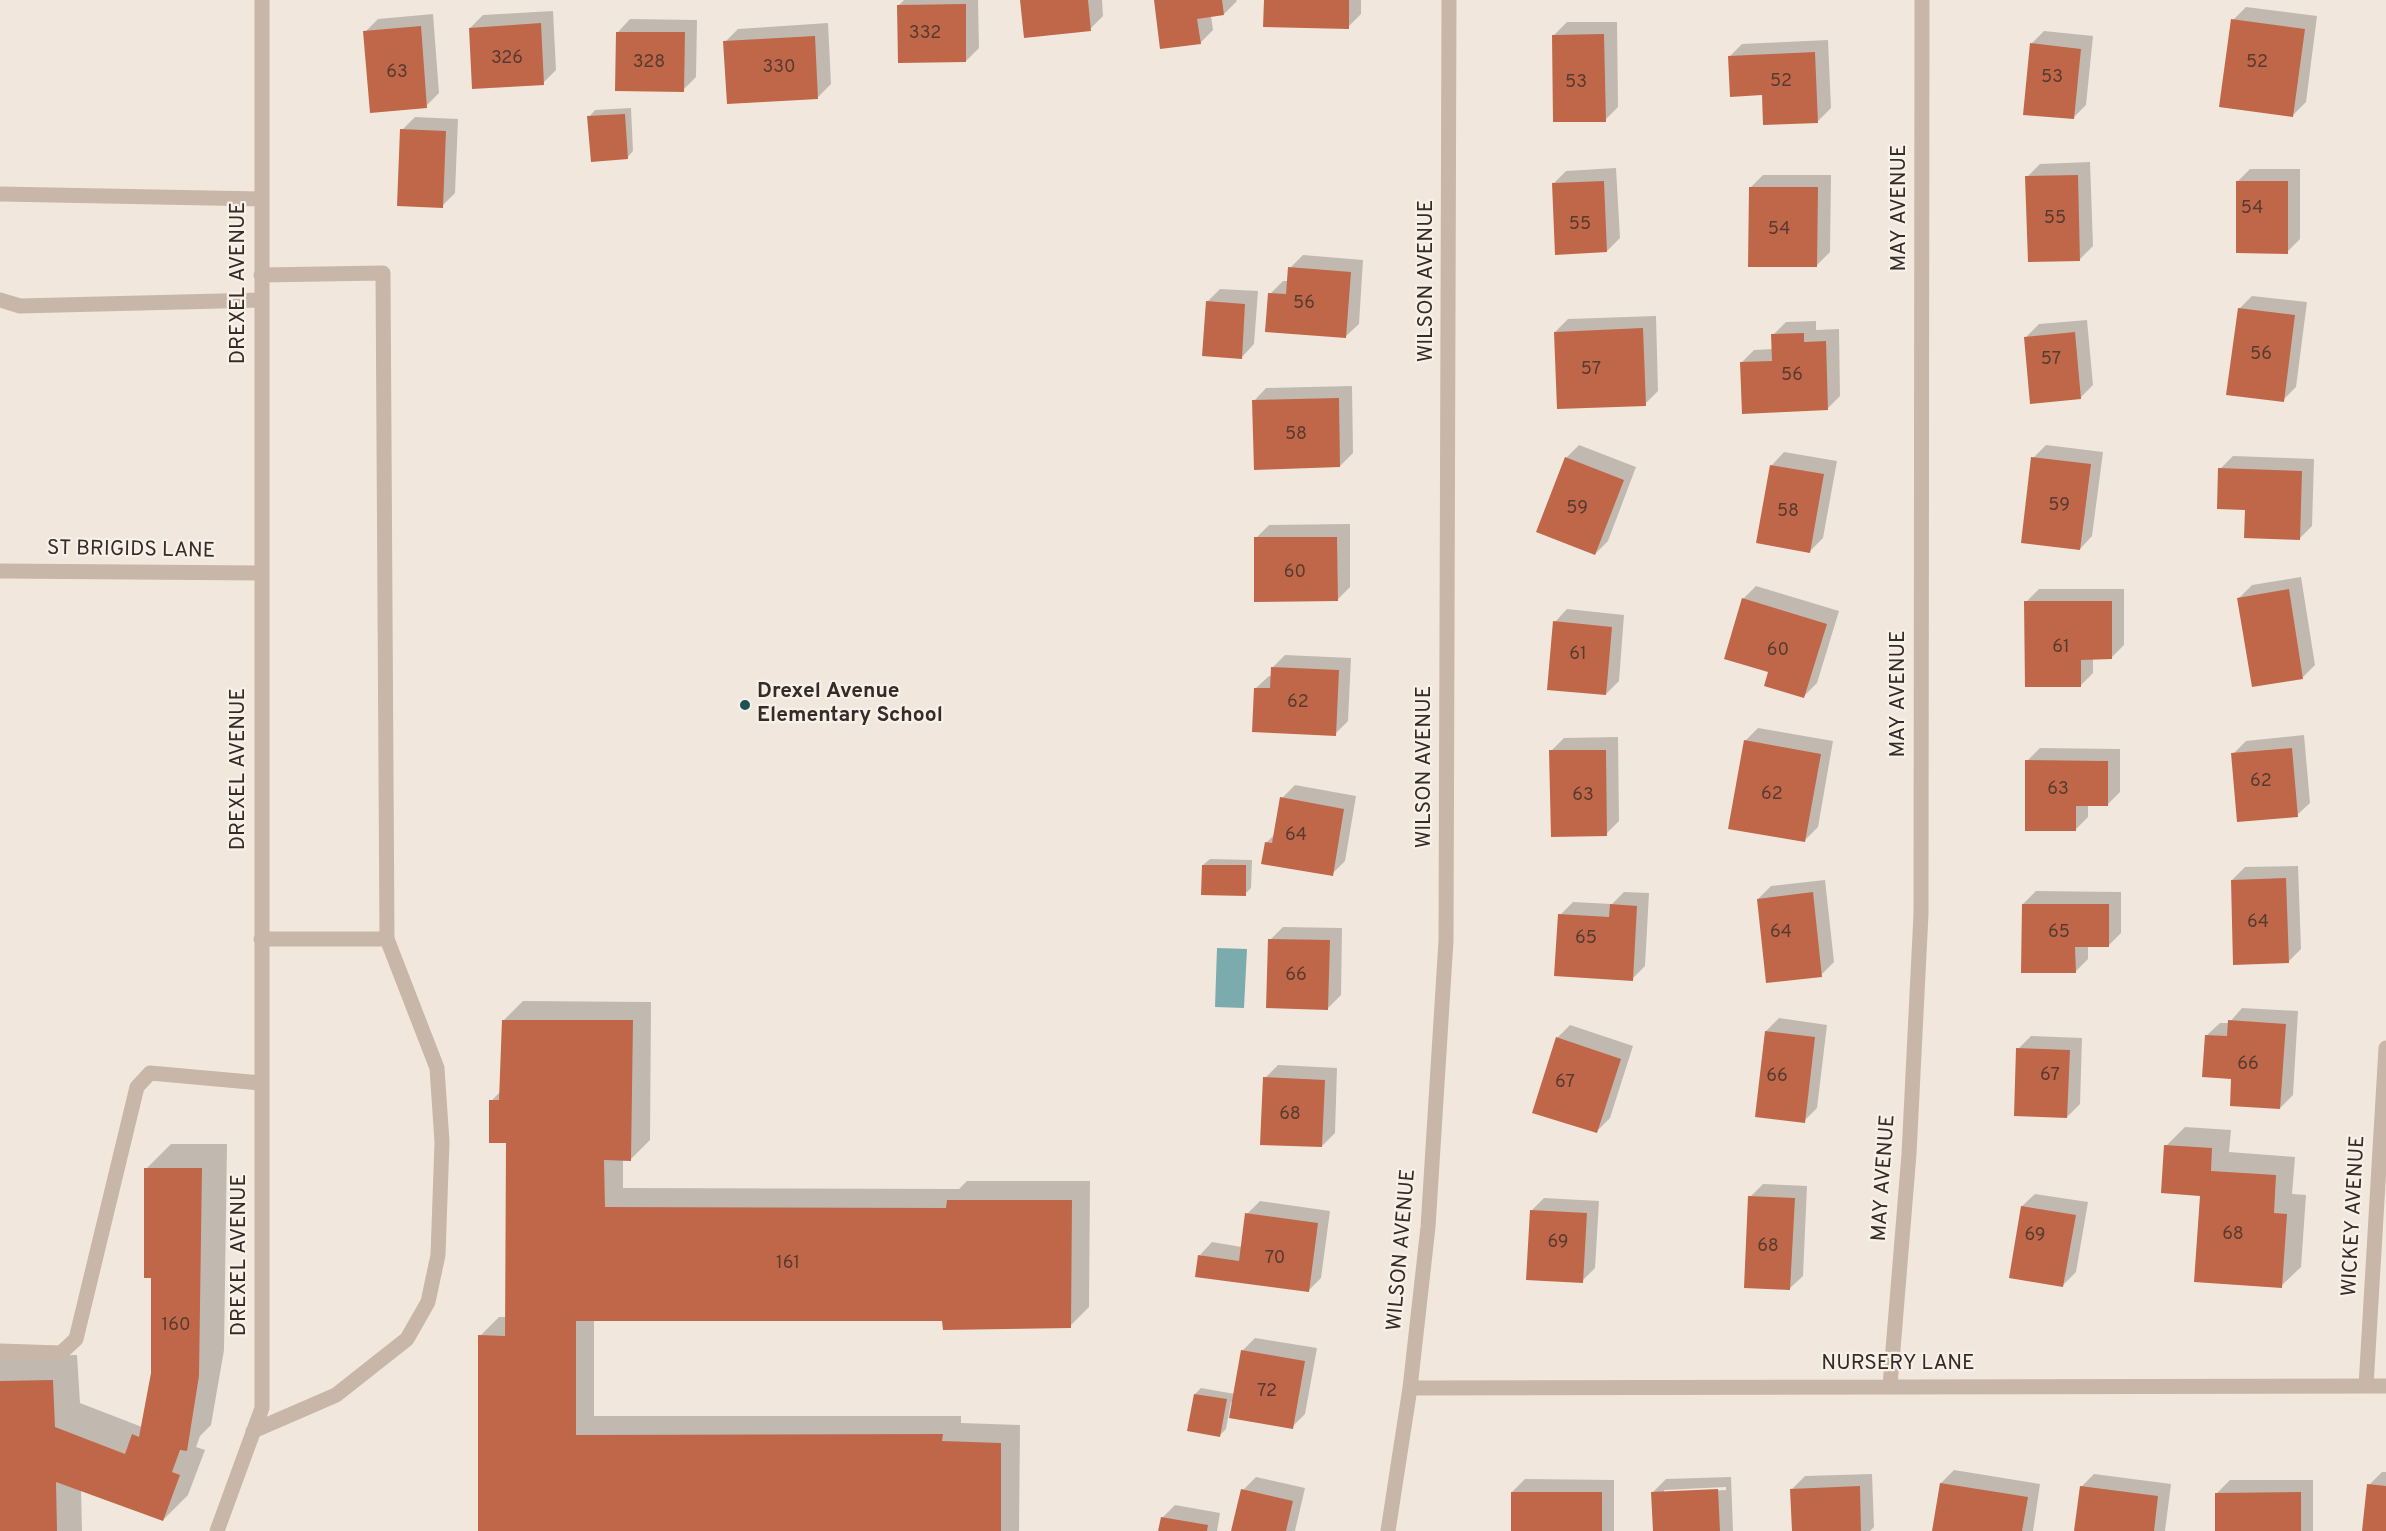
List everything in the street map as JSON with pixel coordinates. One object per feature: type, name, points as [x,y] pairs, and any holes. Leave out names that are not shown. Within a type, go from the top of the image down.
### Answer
[{"type":"street","name":"DREXEL AVENUE","points":[[217,1531],[262,1408],[262,0]]},
{"type":"street","name":"WILSON AVENUE","points":[[1388,1531],[1410,1388],[1428,1227],[1446,940],[1449,0]]},
{"type":"street","name":"MAY AVENUE","points":[[1890,1386],[1909,1154],[1921,914],[1922,0]]},
{"type":"street","points":[[0,194],[261,199]]},
{"type":"street","points":[[254,1431],[336,1395],[406,1339],[428,1302],[438,1255],[442,1142],[437,1068],[387,939],[383,273],[261,275]]},
{"type":"street","points":[[0,300],[20,306],[261,300]]},
{"type":"street","name":"ST BRIGIDS LANE","points":[[0,571],[261,573]]},
{"type":"street","points":[[261,939],[387,939]]},
{"type":"street","name":"WICKEY AVENUE","points":[[2366,1386],[2386,1048]]},
{"type":"street","points":[[0,1351],[61,1353],[76,1339],[137,1087],[150,1073],[261,1083]]},
{"type":"street","name":"NURSERY LANE","points":[[1410,1388],[2386,1386]]},
{"type":"water","points":[[1217,948],[1247,949],[1244,1008],[1215,1007]]},
{"type":"building","points":[[1020,0],[1088,0],[1091,31],[1024,38]]},
{"type":"building","points":[[1154,0],[1222,0],[1224,15],[1197,19],[1201,44],[1160,49]]},
{"type":"building","points":[[1264,0],[1349,0],[1349,29],[1263,27]]},
{"type":"building","points":[[966,4],[966,62],[898,63],[897,5]]},
{"type":"building","points":[[2231,19],[2305,29],[2293,117],[2219,107]]},
{"type":"building","points":[[541,23],[544,85],[472,89],[469,28]]},
{"type":"building","points":[[421,26],[427,108],[370,113],[363,31]]},
{"type":"building","points":[[616,32],[685,32],[684,92],[615,91]]},
{"type":"building","points":[[1604,34],[1606,122],[1553,122],[1552,35]]},
{"type":"building","points":[[815,36],[818,99],[727,104],[723,41]]},
{"type":"building","points":[[2030,43],[2081,49],[2074,119],[2023,115]]},
{"type":"building","points":[[1815,52],[1818,123],[1763,125],[1762,95],[1730,97],[1728,56]]},
{"type":"building","points":[[625,114],[628,159],[591,162],[587,116]]},
{"type":"building","points":[[400,129],[446,131],[443,208],[397,206]]},
{"type":"building","points":[[2078,175],[2080,261],[2028,262],[2025,176]]},
{"type":"building","points":[[1604,181],[1607,252],[1555,255],[1552,183]]},
{"type":"building","points":[[2236,181],[2288,181],[2288,254],[2236,253]]},
{"type":"building","points":[[1749,187],[1818,187],[1817,267],[1748,267]]},
{"type":"building","points":[[1288,267],[1351,272],[1346,338],[1265,332],[1268,293],[1286,294]]},
{"type":"building","points":[[1206,301],[1245,304],[1242,359],[1202,356]]},
{"type":"building","points":[[2238,308],[2295,315],[2284,402],[2226,395]]},
{"type":"building","points":[[1643,328],[1646,406],[1557,409],[1554,332]]},
{"type":"building","points":[[2075,332],[2081,399],[2030,404],[2024,337]]},
{"type":"building","points":[[1804,333],[1804,342],[1826,341],[1828,410],[1742,414],[1740,362],[1772,361],[1771,334]]},
{"type":"building","points":[[1339,398],[1340,467],[1254,470],[1252,400]]},
{"type":"building","points":[[1565,457],[1624,480],[1595,555],[1536,532]]},
{"type":"building","points":[[2031,457],[2091,464],[2080,550],[2021,543]]},
{"type":"building","points":[[1770,465],[1824,474],[1810,553],[1756,543]]},
{"type":"building","points":[[2218,468],[2302,471],[2300,540],[2244,538],[2245,510],[2217,509]]},
{"type":"building","points":[[1254,537],[1337,537],[1338,601],[1254,602]]},
{"type":"building","points":[[2289,589],[2303,679],[2252,687],[2237,598]]},
{"type":"building","points":[[1742,598],[1827,624],[1804,698],[1764,686],[1768,672],[1724,659]]},
{"type":"building","points":[[2024,601],[2112,601],[2112,659],[2081,660],[2081,687],[2025,687]]},
{"type":"building","points":[[1553,621],[1612,627],[1606,695],[1547,690]]},
{"type":"building","points":[[1271,667],[1339,670],[1336,736],[1252,732],[1254,688],[1270,688]]},
{"type":"building","points":[[1744,740],[1821,754],[1805,842],[1728,829]]},
{"type":"building","points":[[2292,748],[2298,817],[2237,822],[2231,753]]},
{"type":"building","points":[[1549,750],[1606,750],[1607,836],[1551,837]]},
{"type":"building","points":[[2025,760],[2108,761],[2108,806],[2076,806],[2076,831],[2025,831]]},
{"type":"building","points":[[1280,797],[1344,809],[1333,876],[1261,864],[1265,842],[1272,843]]},
{"type":"building","points":[[1202,865],[1246,865],[1246,896],[1201,895]]},
{"type":"building","points":[[2286,878],[2289,963],[2233,965],[2231,880]]},
{"type":"building","points":[[1813,892],[1822,977],[1766,983],[1757,899]]},
{"type":"building","points":[[1610,904],[1637,906],[1633,981],[1554,976],[1558,914],[1609,917]]},
{"type":"building","points":[[2022,904],[2109,904],[2109,947],[2075,947],[2076,973],[2021,973]]},
{"type":"building","points":[[1268,939],[1330,940],[1328,1010],[1266,1008]]},
{"type":"building","points":[[502,1020],[633,1020],[631,1161],[604,1160],[605,1207],[946,1208],[947,1200],[1072,1200],[1071,1328],[943,1330],[942,1321],[576,1321],[576,1435],[943,1434],[942,1441],[1001,1443],[1001,1531],[478,1531],[478,1335],[505,1336],[506,1143],[489,1143],[489,1100],[499,1100]]},
{"type":"building","points":[[2228,1020],[2286,1024],[2280,1109],[2230,1106],[2231,1079],[2202,1077],[2205,1035],[2227,1036]]},
{"type":"building","points":[[1765,1031],[1815,1037],[1805,1123],[1755,1117]]},
{"type":"building","points":[[1556,1037],[1621,1059],[1597,1133],[1532,1113]]},
{"type":"building","points":[[2016,1048],[2070,1050],[2067,1118],[2014,1116]]},
{"type":"building","points":[[1263,1077],[1325,1080],[1322,1147],[1260,1145]]},
{"type":"building","points":[[2164,1145],[2212,1148],[2211,1171],[2276,1175],[2274,1213],[2287,1214],[2282,1288],[2194,1282],[2200,1196],[2161,1193]]},
{"type":"building","points":[[144,1168],[202,1168],[199,1376],[187,1451],[180,1450],[172,1472],[180,1475],[163,1521],[56,1482],[57,1531],[0,1531],[0,1381],[53,1380],[55,1427],[125,1454],[132,1434],[139,1437],[151,1373],[151,1278],[144,1278]]},
{"type":"building","points":[[1748,1196],[1795,1198],[1790,1290],[1744,1288]]},
{"type":"building","points":[[2021,1206],[2076,1215],[2063,1287],[2009,1278]]},
{"type":"building","points":[[1530,1210],[1587,1213],[1583,1283],[1526,1280]]},
{"type":"building","points":[[1245,1213],[1318,1223],[1309,1292],[1195,1277],[1198,1255],[1239,1261]]},
{"type":"building","points":[[1241,1350],[1305,1361],[1293,1429],[1229,1418]]},
{"type":"building","points":[[1194,1394],[1227,1399],[1220,1437],[1187,1431]]},
{"type":"building","points":[[1940,1483],[2028,1497],[2022,1531],[1932,1531]]},
{"type":"building","points":[[2367,1484],[2386,1486],[2386,1531],[2362,1531]]},
{"type":"building","points":[[1860,1486],[1861,1531],[1792,1531],[1790,1489]]},
{"type":"building","points":[[2080,1486],[2158,1496],[2154,1531],[2074,1531]]},
{"type":"building","points":[[1241,1489],[1293,1501],[1286,1531],[1231,1531]]},
{"type":"building","points":[[1718,1489],[1720,1531],[1653,1531],[1651,1492]]},
{"type":"building","points":[[1511,1492],[1602,1492],[1602,1531],[1511,1531]]},
{"type":"building","points":[[2301,1492],[2301,1531],[2215,1531],[2215,1493]]},
{"type":"building","points":[[1161,1517],[1208,1525],[1207,1531],[1158,1531]]},
{"type":"place","name":"Drexel Avenue Elementary School","points":[[745,705]]}]
